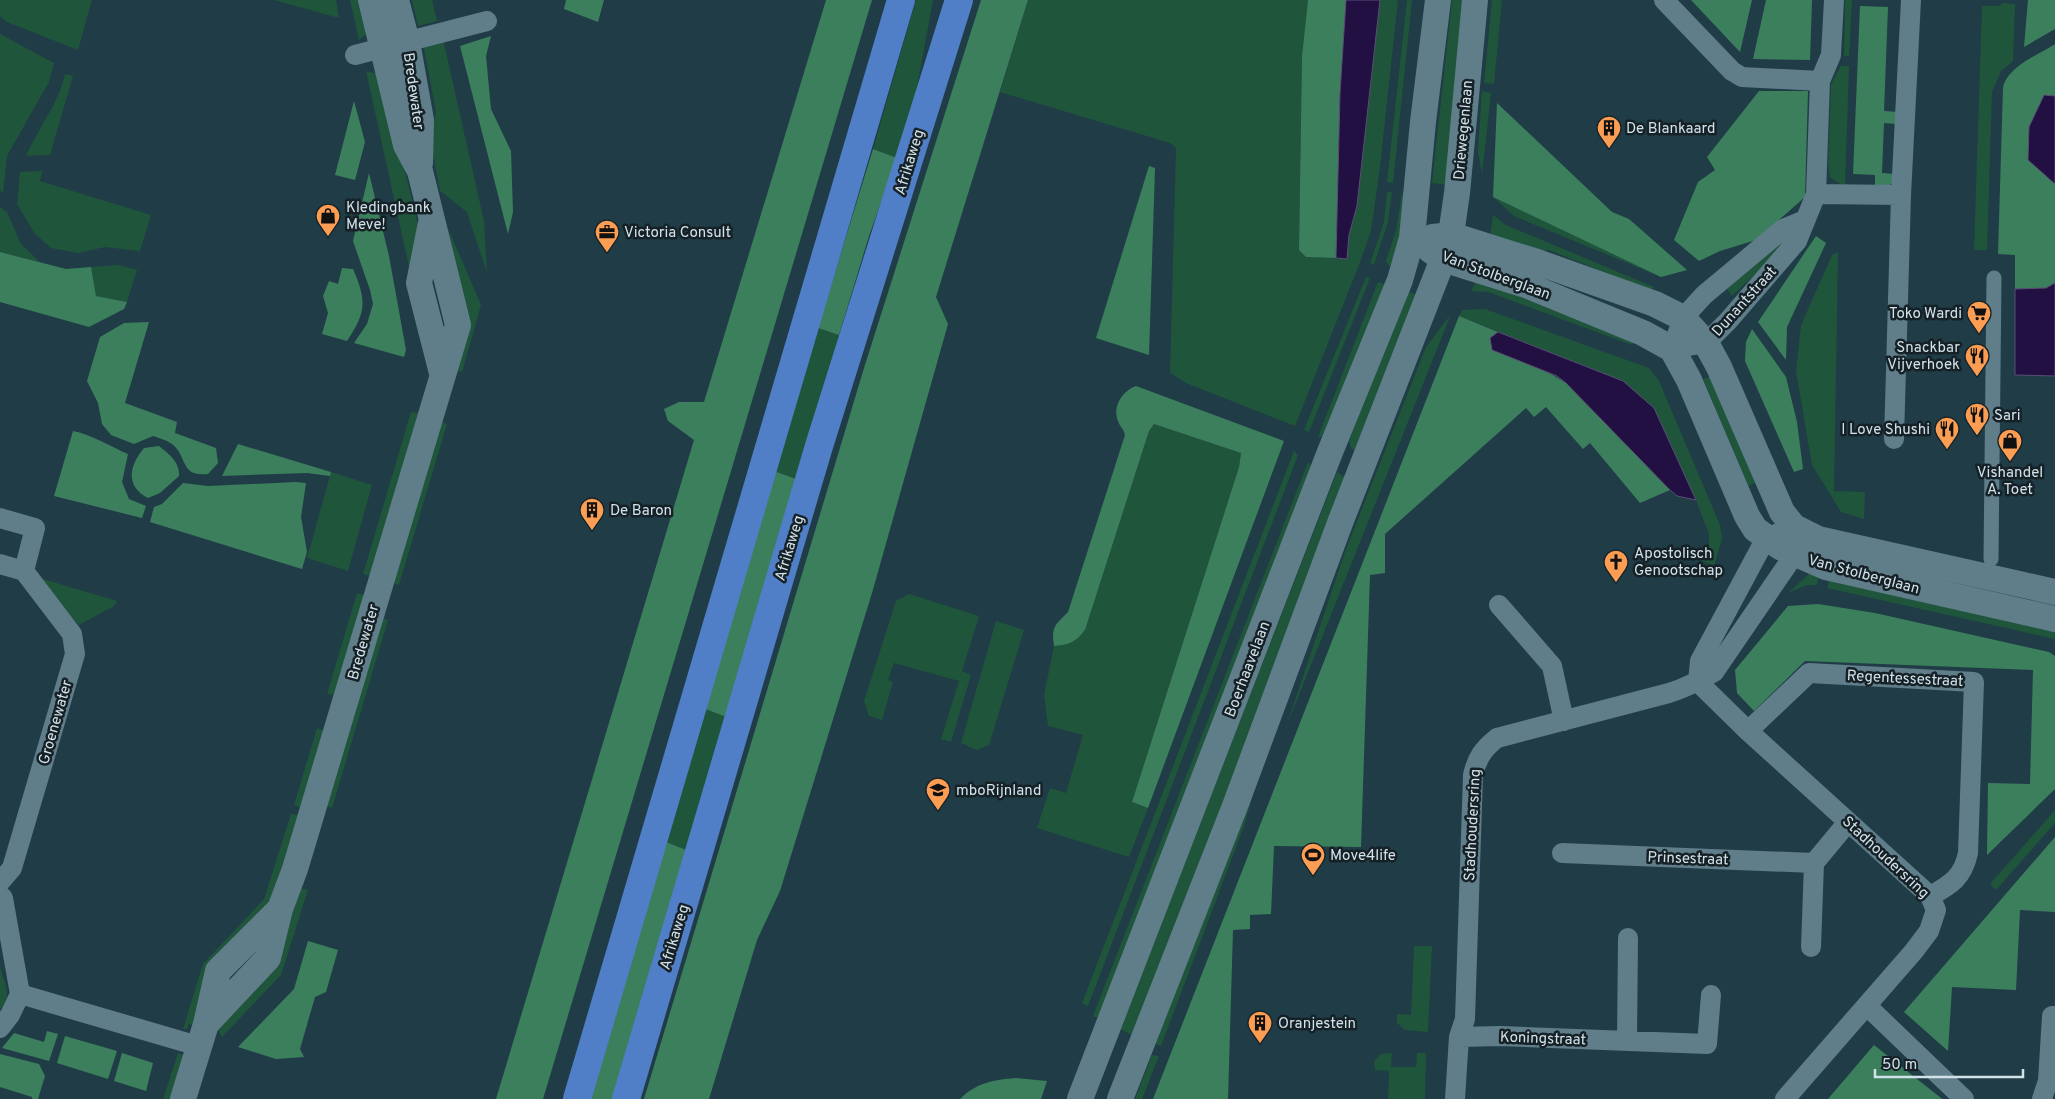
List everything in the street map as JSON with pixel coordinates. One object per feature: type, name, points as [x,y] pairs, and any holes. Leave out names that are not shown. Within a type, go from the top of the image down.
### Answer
[{"type":"main road","points":[[577,1099],[901,0]]},
{"type":"main road","name":"Afrikaweg","points":[[626,1099],[819,446],[959,0]]},
{"type":"street","name":"Bredewater","points":[[371,0],[395,45]]},
{"type":"street","name":"Bredewater","points":[[183,1099],[218,971],[280,909],[340,722],[442,373],[419,283],[432,217],[420,171],[406,145],[395,45],[396,0]]},
{"type":"street","points":[[1412,238],[1422,122],[1438,0]]},
{"type":"street","name":"Driewegenlaan","points":[[1447,247],[1458,193],[1475,0]]},
{"type":"street","points":[[1664,0],[1732,71],[1742,77],[1820,81]]},
{"type":"street","name":"Dunantstraat","points":[[1805,220],[1783,229],[1704,295],[1683,318],[1672,348],[1706,343],[1797,242],[1816,194],[1820,81],[1831,55],[1834,0]]},
{"type":"street","points":[[1894,439],[1901,195],[1910,0]]},
{"type":"street","name":"Bredewater","points":[[355,55],[487,21]]},
{"type":"street","points":[[1816,194],[1901,195]]},
{"type":"street","name":"Van Stolberglaan","points":[[1412,238],[1447,247],[1537,262],[1655,304],[1683,318],[1706,343],[1782,512],[1794,527],[1818,539],[2055,592]]},
{"type":"street","name":"Boerhaavelaan","points":[[1080,1099],[1330,452],[1400,280],[1412,238]]},
{"type":"street","points":[[1120,1099],[1235,806],[1340,523],[1447,247]]},
{"type":"street","name":"Van Stolberglaan","points":[[1447,247],[1526,285],[1643,333],[1672,348],[1689,380],[1747,516],[1755,529],[1766,538],[1794,555],[1826,567],[2055,619]]},
{"type":"street","points":[[1991,559],[1994,278]]},
{"type":"street","points":[[0,518],[35,528],[24,571],[0,564]]},
{"type":"street","points":[[1698,682],[1700,661],[1766,538],[1794,527],[1794,555]]},
{"type":"street","name":"Stadhoudersring","points":[[1455,1099],[1459,1037],[1465,1018],[1473,776],[1476,761],[1484,748],[1498,738],[1669,693],[1698,682],[1714,672],[1794,555]]},
{"type":"street","name":"Groenewater","points":[[0,882],[12,868],[75,654],[72,634],[24,571]]},
{"type":"street","points":[[1499,605],[1552,666],[1564,721]]},
{"type":"street","name":"Regentessestraat","points":[[1748,731],[1809,673],[1974,682],[1965,867],[1960,877],[1949,886],[1930,896]]},
{"type":"street","name":"Stadhoudersring","points":[[1698,682],[1748,731],[1930,896],[1936,910],[1929,931],[1786,1099]]},
{"type":"street","points":[[1812,947],[1814,863],[1848,822]]},
{"type":"street","name":"Prinsestraat","points":[[1562,853],[1814,863]]},
{"type":"street","points":[[0,895],[3,898],[20,994],[10,1015],[0,1028]]},
{"type":"street","points":[[1627,1041],[1628,938]]},
{"type":"street","points":[[20,994],[202,1035]]},
{"type":"street","name":"Koningstraat","points":[[1459,1037],[1707,1044],[1711,996]]},
{"type":"street","points":[[1867,1006],[1964,1099]]},
{"type":"street","points":[[2042,1099],[2048,1081],[2052,1016],[2055,1016]]},
{"type":"green space","points":[[0,0],[92,0],[78,50],[7,22],[0,16]]},
{"type":"green space","points":[[274,0],[336,0],[339,18]]},
{"type":"green space","points":[[350,0],[363,0],[371,30],[359,40]]},
{"type":"green space","points":[[412,0],[432,0],[437,21],[418,26]]},
{"type":"green space","points":[[566,0],[604,0],[598,22],[564,9]]},
{"type":"green space","points":[[826,0],[872,0],[543,1099],[496,1099],[694,440],[668,421],[664,409],[679,402],[704,402]]},
{"type":"green space","points":[[916,0],[933,0],[913,110],[897,158],[873,149]]},
{"type":"green space","points":[[981,0],[1028,0],[936,297],[948,324],[872,593],[780,891],[757,940],[709,1099],[644,1099],[864,368]]},
{"type":"green space","points":[[1028,0],[1308,0],[1302,56],[1299,250],[1306,257],[1347,259],[1349,235],[1357,206],[1380,0],[1398,0],[1380,167],[1371,231],[1295,426],[1186,383],[1170,373],[1176,148],[1170,143],[1000,92]]},
{"type":"green space","points":[[1308,0],[1346,0],[1340,93],[1336,258],[1306,257],[1299,250],[1302,56]]},
{"type":"green space","points":[[1407,0],[1412,0],[1393,183],[1387,182]]},
{"type":"green space","points":[[1452,0],[1467,0],[1449,185],[1432,183]]},
{"type":"green space","points":[[1492,0],[1502,0],[1494,84],[1484,83]]},
{"type":"green space","points":[[1691,0],[1752,0],[1740,52]]},
{"type":"green space","points":[[1766,0],[1812,0],[1810,60],[1753,59]]},
{"type":"green space","points":[[1845,0],[1852,0],[1849,56],[1844,56]]},
{"type":"green space","points":[[2028,0],[2055,0],[2055,29],[2024,47]]},
{"type":"green space","points":[[2002,3],[2015,4],[2013,61],[2001,71],[1992,92],[1987,250],[1974,250],[1982,6],[2000,6]]},
{"type":"green space","points":[[1860,6],[1888,7],[1884,111],[1899,112],[1898,124],[1884,123],[1882,173],[1896,174],[1893,183],[1883,189],[1875,189],[1875,175],[1853,174]]},
{"type":"green space","points":[[0,34],[54,63],[49,82],[7,156],[3,193],[0,190]]},
{"type":"green space","points":[[491,36],[486,56],[491,109],[511,151],[513,212],[508,234],[460,46]]},
{"type":"green space","points":[[443,39],[484,221],[487,273],[467,212],[440,191],[430,140],[436,112],[423,43]]},
{"type":"green space","points":[[2055,44],[2055,96],[2044,95],[2029,127],[2028,160],[2055,184],[2055,283],[2046,288],[2015,289],[2015,255],[1998,254],[2003,88],[2010,74],[2017,68]]},
{"type":"green space","points":[[1841,66],[1849,66],[1845,187],[1830,177],[1828,165],[1831,84]]},
{"type":"green space","points":[[366,71],[381,75],[419,228],[411,276]]},
{"type":"green space","points":[[65,74],[73,76],[50,155],[26,156],[58,95]]},
{"type":"green space","points":[[1482,91],[1491,93],[1482,174],[1478,151]]},
{"type":"green space","points":[[1759,91],[1808,91],[1805,197],[1756,240],[1720,251],[1699,261],[1674,240],[1698,182],[1715,170],[1707,157]]},
{"type":"green space","points":[[354,101],[365,142],[355,180],[335,175]]},
{"type":"green space","points":[[1497,103],[1612,212],[1629,219],[1687,270],[1661,277],[1493,197]]},
{"type":"green space","points":[[873,149],[897,158],[869,236],[839,335],[818,328]]},
{"type":"green space","points":[[1149,166],[1155,168],[1149,355],[1096,338]]},
{"type":"green space","points":[[42,171],[40,181],[151,215],[140,251],[105,247],[78,253],[51,248],[35,234],[17,204],[20,172]]},
{"type":"green space","points":[[369,173],[389,256],[406,350],[404,357],[354,343],[367,324],[373,304],[353,241]]},
{"type":"green space","points":[[1387,192],[1392,192],[1388,222],[1374,265],[1370,263],[1384,222]]},
{"type":"green space","points":[[1402,193],[1410,194],[1396,269],[1389,266],[1386,261],[1396,231]]},
{"type":"green space","points":[[1493,197],[1661,277],[1514,216]]},
{"type":"green space","points":[[0,207],[7,212],[21,244],[40,262],[0,252]]},
{"type":"green space","points":[[1493,215],[1506,225],[1654,287],[1651,291],[1549,250],[1531,253],[1490,237]]},
{"type":"green space","points":[[448,228],[481,305],[462,372],[453,370],[466,319]]},
{"type":"green space","points":[[1789,232],[1794,238],[1732,296],[1727,289]]},
{"type":"green space","points":[[1816,236],[1826,243],[1787,327],[1786,360],[1758,322]]},
{"type":"green space","points":[[0,252],[66,269],[91,267],[96,296],[127,302],[124,309],[89,327],[0,302]]},
{"type":"green space","points":[[1838,252],[1834,491],[1865,492],[1864,519],[1841,512],[1812,465],[1796,371],[1801,325],[1832,255]]},
{"type":"green space","points":[[119,265],[137,270],[127,302],[96,296],[91,267]]},
{"type":"green space","points":[[342,268],[353,269],[358,280],[362,298],[361,314],[347,341],[322,334],[328,313],[323,296],[329,281],[338,284]]},
{"type":"green space","points":[[1366,277],[1370,278],[1309,432],[1304,430]]},
{"type":"green space","points":[[1479,277],[1635,340],[1632,345],[1488,292],[1471,291]]},
{"type":"green space","points":[[1378,282],[1390,286],[1325,437],[1318,437]]},
{"type":"green space","points":[[1406,291],[1420,296],[1356,451],[1351,448],[1349,441]]},
{"type":"green space","points":[[1485,309],[1649,368],[1659,381],[1720,525],[1722,539],[1714,566],[1695,558],[1709,552],[1709,534],[1696,500],[1623,381],[1459,316],[1462,310]]},
{"type":"green space","points":[[1451,314],[1285,730],[1346,549],[1426,347]]},
{"type":"green space","points":[[1459,316],[1498,332],[1490,338],[1566,383],[1670,490],[1640,503],[1590,443],[1583,449],[1546,407],[1534,417],[1526,408],[1385,534],[1385,573],[1370,575],[1361,847],[1274,846],[1271,914],[1250,915],[1250,929],[1233,930],[1228,1099],[1153,1099]]},
{"type":"green space","points":[[149,322],[125,403],[177,422],[175,433],[216,448],[218,463],[208,474],[199,474],[188,469],[177,449],[167,441],[153,436],[134,444],[111,435],[102,424],[98,403],[87,381],[100,337],[124,323]]},
{"type":"green space","points":[[818,328],[839,335],[796,479],[774,471]]},
{"type":"green space","points":[[1752,329],[1786,377],[1797,422],[1803,469],[1794,472],[1745,361],[1746,342]]},
{"type":"green space","points":[[1713,376],[1759,481],[1748,486],[1703,379]]},
{"type":"green space","points":[[1136,386],[1284,441],[1148,808],[1132,802],[1239,467],[1241,453],[1154,424],[1149,431],[1085,630],[1072,642],[1054,646],[1053,634],[1055,627],[1068,612],[1125,435],[1116,416],[1117,405],[1126,392]]},
{"type":"green space","points":[[411,412],[418,413],[371,576],[363,574]]},
{"type":"green space","points":[[437,421],[447,424],[399,585],[390,582]]},
{"type":"green space","points":[[1154,424],[1241,453],[1239,467],[1132,802],[1148,808],[1129,857],[1037,828],[1050,788],[1066,793],[1083,735],[1048,726],[1044,695],[1054,646],[1072,642],[1085,630],[1149,431]]},
{"type":"green space","points":[[73,431],[94,438],[128,454],[122,482],[129,499],[146,506],[142,518],[54,496]]},
{"type":"green space","points":[[238,444],[331,472],[330,476],[307,473],[222,476]]},
{"type":"green space","points":[[159,446],[176,462],[179,476],[160,493],[148,498],[136,488],[133,482],[133,469],[144,448]]},
{"type":"green space","points":[[1294,451],[1298,455],[1088,1006],[1082,1003]]},
{"type":"green space","points":[[1308,462],[1313,468],[1100,1019],[1093,1016]]},
{"type":"green space","points":[[774,471],[796,479],[726,717],[703,708]]},
{"type":"green space","points":[[331,472],[372,485],[348,571],[307,558]]},
{"type":"green space","points":[[1337,472],[1350,481],[1134,1036],[1120,1029]]},
{"type":"green space","points":[[183,483],[208,486],[306,483],[301,517],[307,552],[302,569],[150,522],[154,507],[162,504]]},
{"type":"green space","points":[[1812,571],[1819,572],[1817,585],[1807,585],[1788,593]]},
{"type":"green space","points":[[1831,574],[2055,625],[2055,639],[1827,588]]},
{"type":"green space","points":[[33,576],[117,601],[114,606],[79,625]]},
{"type":"green space","points":[[357,593],[367,596],[336,695],[327,694]]},
{"type":"green space","points":[[909,594],[979,616],[962,671],[971,675],[951,742],[941,739],[959,681],[894,663],[888,680],[893,682],[882,720],[869,716],[864,701],[896,601]]},
{"type":"green space","points":[[1818,604],[1875,613],[2049,652],[2055,656],[2055,789],[1987,855],[1988,783],[2030,784],[2033,670],[1805,661],[1754,711],[1737,693],[1735,670],[1788,606]]},
{"type":"green space","points":[[379,617],[388,620],[332,808],[324,805]]},
{"type":"green space","points":[[996,621],[1024,630],[989,745],[977,750],[961,743]]},
{"type":"green space","points":[[703,708],[726,717],[686,850],[664,841]]},
{"type":"green space","points":[[317,728],[325,731],[302,808],[294,805]]},
{"type":"green space","points":[[1254,791],[1244,826],[1161,1046],[1155,1044]]},
{"type":"green space","points":[[2055,810],[2055,823],[1996,890],[1990,884]]},
{"type":"green space","points":[[291,814],[300,815],[273,908],[195,1025],[189,1024],[187,1029],[183,1029],[203,964],[264,899]]},
{"type":"green space","points":[[2055,837],[2055,912],[2020,910],[2016,990],[1952,987],[1948,1051],[1904,1012]]},
{"type":"green space","points":[[664,841],[686,850],[614,1099],[588,1099]]},
{"type":"green space","points":[[299,888],[308,890],[281,975],[222,1037],[216,1026]]},
{"type":"green space","points":[[308,941],[338,950],[326,992],[315,997],[300,1049],[304,1057],[276,1059],[238,1047],[294,989]]},
{"type":"green space","points":[[1414,946],[1432,946],[1428,1032],[1405,1030],[1397,1023],[1397,1014],[1411,1015]]},
{"type":"green space","points":[[0,964],[7,998],[0,1010]]},
{"type":"green space","points":[[47,1031],[58,1034],[49,1061],[2,1048],[14,1033],[44,1042]]},
{"type":"green space","points":[[65,1036],[117,1051],[108,1079],[57,1063]]},
{"type":"green space","points":[[1874,1045],[1941,1098],[1943,1099],[1828,1099]]},
{"type":"green space","points":[[122,1053],[153,1063],[146,1091],[114,1081]]},
{"type":"green space","points":[[178,1053],[186,1056],[173,1099],[163,1099]]},
{"type":"green space","points":[[1392,1053],[1391,1067],[1416,1067],[1417,1053],[1426,1053],[1425,1099],[1388,1099],[1389,1071],[1375,1070],[1374,1061],[1381,1054]]},
{"type":"green space","points":[[0,1054],[39,1064],[45,1076],[38,1099],[32,1099],[32,1097],[0,1087]]},
{"type":"green space","points":[[1152,1055],[1159,1056],[1142,1099],[1135,1099]]},
{"type":"green space","points":[[1015,1078],[1047,1081],[1041,1099],[960,1099],[972,1089],[985,1083]]},
{"type":"shaded area","points":[[1346,0],[1380,0],[1357,206],[1349,235],[1347,259],[1336,258],[1340,93]]},
{"type":"shaded area","points":[[2044,95],[2055,96],[2055,184],[2028,160],[2029,127]]},
{"type":"shaded area","points":[[2055,283],[2055,376],[2015,375],[2015,289],[2046,288]]},
{"type":"shaded area","points":[[1498,332],[1623,381],[1654,408],[1696,500],[1677,496],[1670,490],[1557,376],[1492,350],[1490,338]]},
{"type":"place","name":"De Blankaard","points":[[1609,149]]},
{"type":"place","name":"Kledingbank Meve!","points":[[328,237]]},
{"type":"place","name":"Victoria Consult","points":[[607,253]]},
{"type":"place","name":"Toko Wardi","points":[[1979,334]]},
{"type":"place","name":"Snackbar Vijverhoek","points":[[1977,377]]},
{"type":"place","name":"Sari","points":[[1977,436]]},
{"type":"place","name":"I Love Shushi","points":[[1947,450]]},
{"type":"place","name":"Vishandel A. Toet","points":[[2010,462]]},
{"type":"place","name":"De Baron","points":[[592,531]]},
{"type":"place","name":"Apostolisch Genootschap","points":[[1616,583]]},
{"type":"place","name":"mboRijnland","points":[[938,811]]},
{"type":"place","name":"Move4life","points":[[1313,876]]},
{"type":"place","name":"Oranjestein","points":[[1260,1044]]}]
